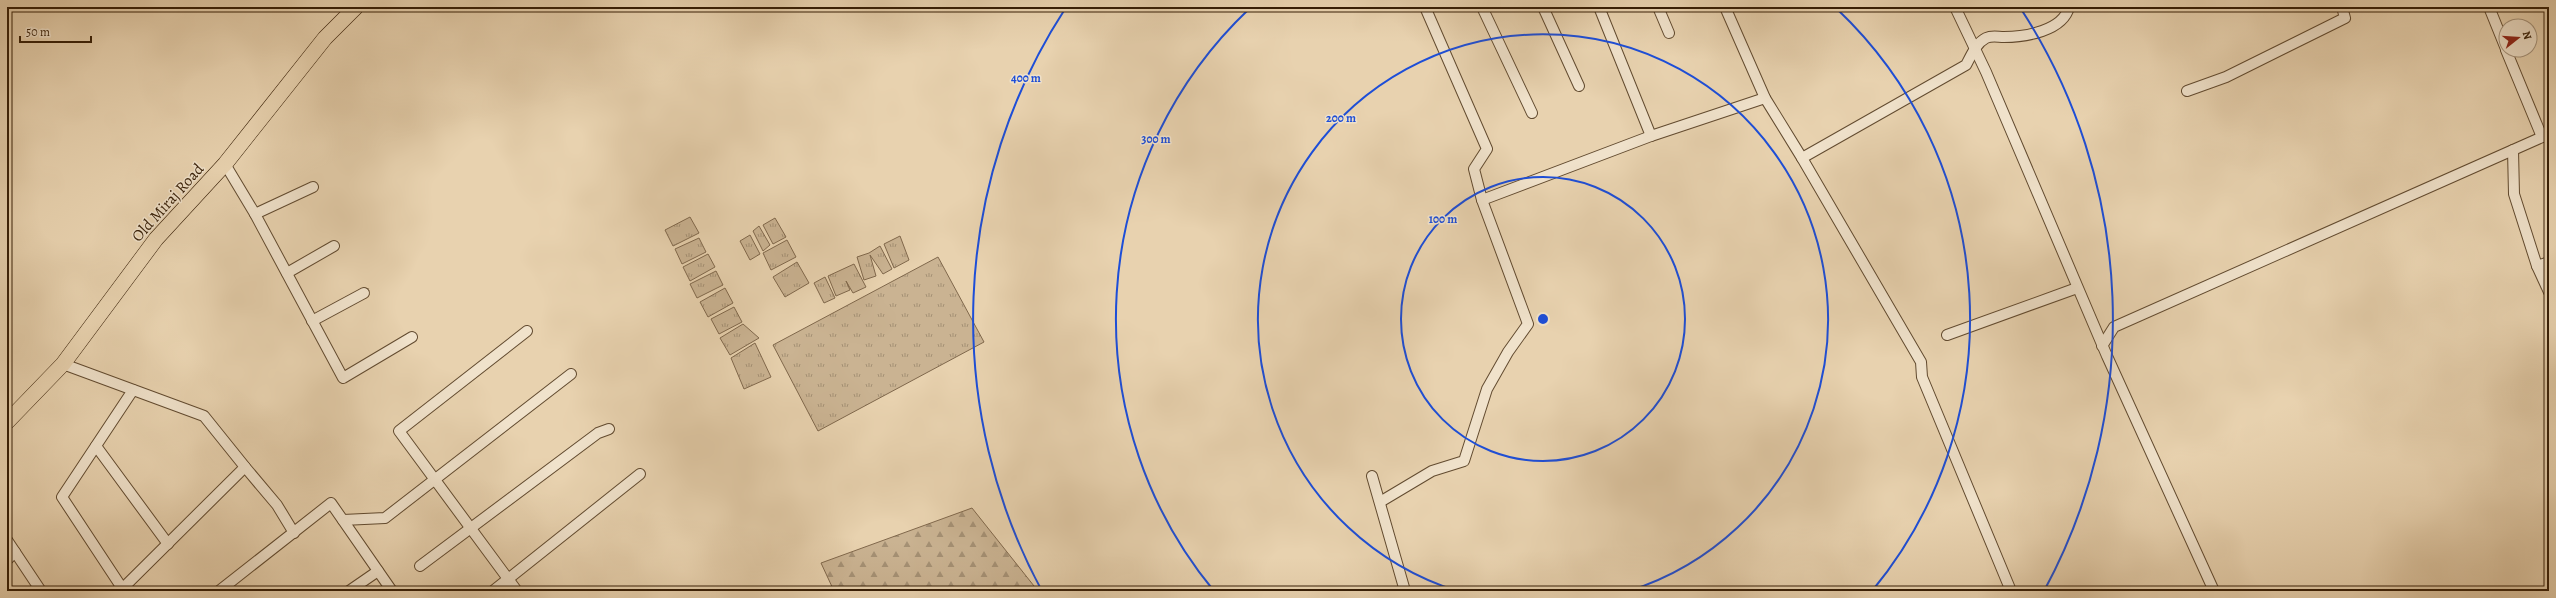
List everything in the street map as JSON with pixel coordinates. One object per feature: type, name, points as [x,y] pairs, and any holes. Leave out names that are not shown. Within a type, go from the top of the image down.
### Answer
[{"type":"main road","name":"Old Miraj Road","points":[[7,422],[64,364],[156,239],[225,164],[325,38],[356,7]]},
{"type":"street","points":[[1380,502],[1432,471],[1464,461],[1487,389],[1508,352],[1528,324],[1482,200],[1474,169],[1487,148],[1425,7]]},
{"type":"street","points":[[1544,7],[1580,86]]},
{"type":"street","points":[[1599,7],[1651,136]]},
{"type":"street","points":[[1658,7],[1669,33]]},
{"type":"street","points":[[1725,7],[1765,98],[1802,158],[1921,362],[1922,377],[2011,591]]},
{"type":"street","points":[[1955,7],[2102,346],[2214,591]]},
{"type":"street","points":[[1802,158],[1966,65],[1974,50],[1985,38],[2032,34],[2052,27],[2067,14],[2069,7]]},
{"type":"street","points":[[2187,91],[2226,77],[2345,18],[2342,7]]},
{"type":"street","points":[[2489,7],[2498,30]]},
{"type":"street","points":[[1484,8],[1532,113]]},
{"type":"street","points":[[2102,346],[2114,327],[2546,136],[2510,58]]},
{"type":"street","points":[[1482,200],[1651,136],[1765,98]]},
{"type":"street","points":[[2513,150],[2514,194],[2537,266],[2549,292]]},
{"type":"street","points":[[225,164],[255,214],[343,378],[412,337]]},
{"type":"street","points":[[255,214],[313,187]]},
{"type":"street","points":[[287,273],[334,246]]},
{"type":"street","points":[[2537,266],[2549,262]]},
{"type":"street","points":[[1947,335],[2077,288]]},
{"type":"street","points":[[312,321],[364,293]]},
{"type":"street","points":[[517,591],[399,431],[527,331]]},
{"type":"street","points":[[64,364],[204,416],[277,504],[294,533]]},
{"type":"street","points":[[343,520],[385,518],[571,374]]},
{"type":"street","points":[[133,390],[62,498],[122,590],[245,467]]},
{"type":"street","points":[[420,566],[598,432],[609,428]]},
{"type":"street","points":[[96,446],[168,544]]},
{"type":"street","points":[[493,591],[640,474]]},
{"type":"street","points":[[1372,476],[1405,591]]},
{"type":"street","points":[[219,591],[331,503],[392,591]]},
{"type":"street","points":[[7,540],[41,591]]},
{"type":"street","points":[[7,560],[15,552]]},
{"type":"street","points":[[349,591],[378,572]]},
{"type":"green space","points":[[690,217],[699,233],[673,246],[665,230]]},
{"type":"green space","points":[[775,218],[786,237],[773,244],[763,225]]},
{"type":"green space","points":[[759,226],[770,245],[763,251],[753,231]]},
{"type":"green space","points":[[750,235],[760,254],[750,260],[740,241]]},
{"type":"green space","points":[[900,236],[909,260],[894,268],[884,244]]},
{"type":"green space","points":[[699,238],[706,252],[682,264],[675,249]]},
{"type":"green space","points":[[787,240],[796,257],[771,270],[763,253]]},
{"type":"green space","points":[[880,246],[892,269],[883,274],[870,255],[876,276],[864,280],[857,257],[869,253]]},
{"type":"green space","points":[[708,254],[715,267],[690,281],[683,267]]},
{"type":"green space","points":[[938,257],[984,342],[818,431],[773,345]]},
{"type":"green space","points":[[797,262],[809,283],[785,297],[773,277]]},
{"type":"green space","points":[[854,264],[866,287],[853,293],[846,281],[850,290],[836,296],[828,276]]},
{"type":"green space","points":[[716,271],[723,285],[697,298],[690,284]]},
{"type":"green space","points":[[825,277],[835,298],[824,303],[814,283]]},
{"type":"green space","points":[[725,288],[733,303],[708,317],[700,302]]},
{"type":"green space","points":[[734,307],[742,322],[719,334],[711,319]]},
{"type":"green space","points":[[743,324],[759,338],[730,355],[720,338]]},
{"type":"green space","points":[[755,343],[771,377],[744,389],[731,358]]},
{"type":"green space","points":[[972,508],[1038,591],[834,591],[821,563]]}]
